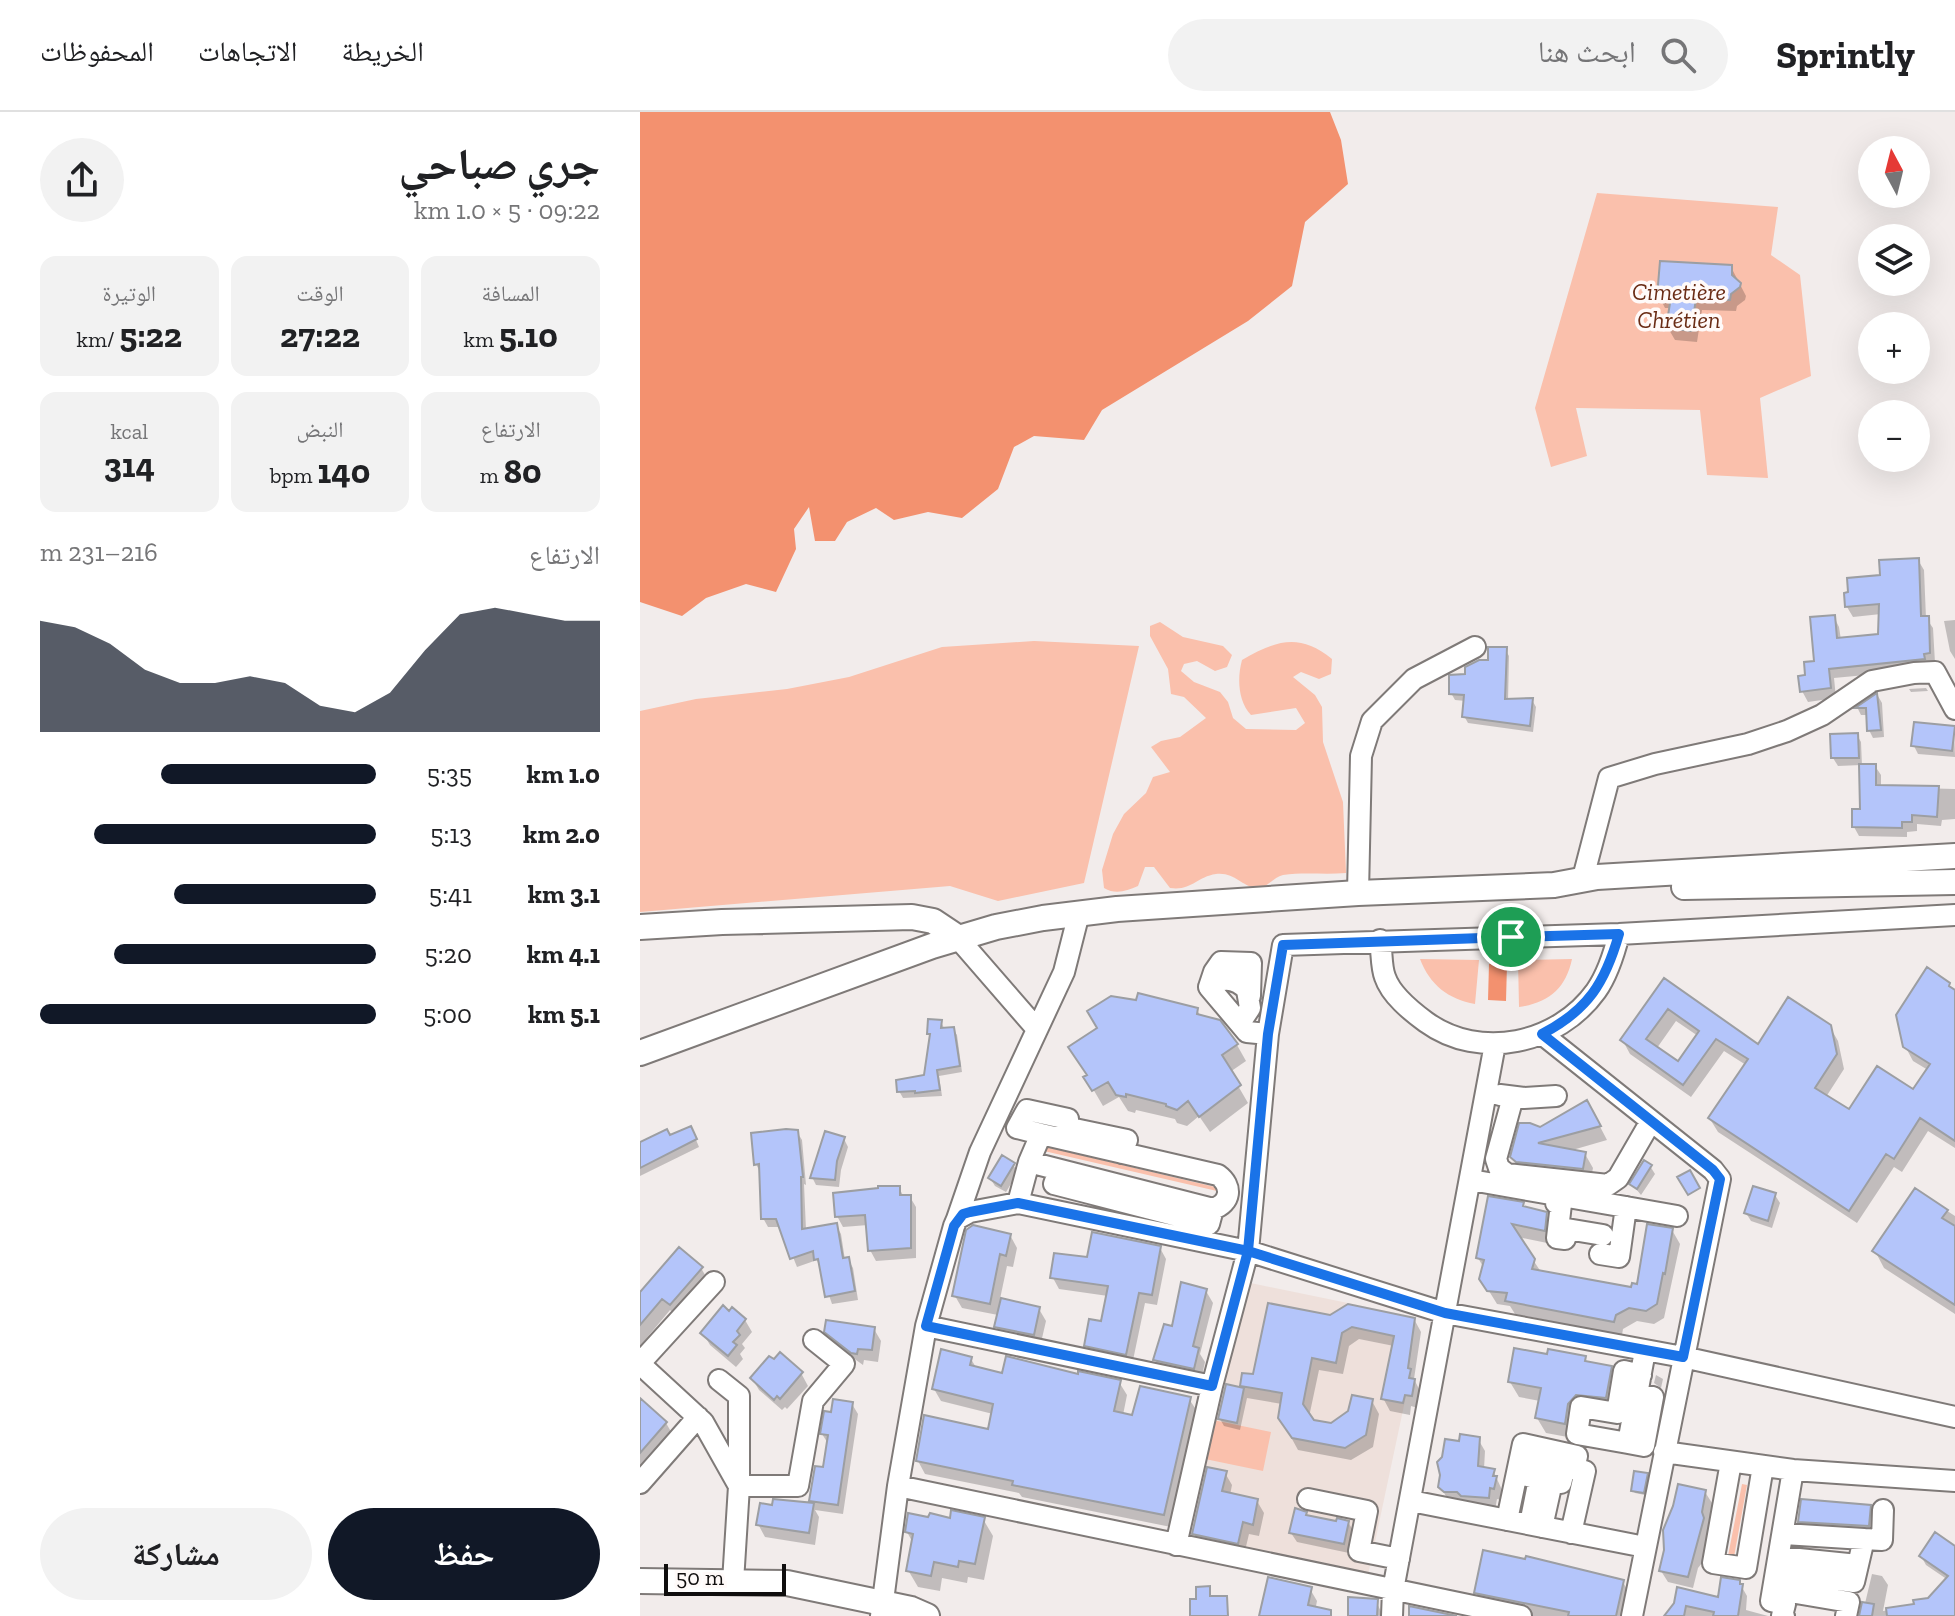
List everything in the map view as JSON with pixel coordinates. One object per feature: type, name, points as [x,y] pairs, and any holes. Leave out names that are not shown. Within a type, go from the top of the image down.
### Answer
[{"type":"main road","points":[[1554,885],[1583,878],[1955,856]]},
{"type":"main road","points":[[640,1053],[957,937],[1079,913],[1358,893],[1554,885],[1601,889],[1955,882]]},
{"type":"main road","points":[[640,927],[912,917],[933,921],[957,937]]},
{"type":"main road","points":[[640,1581],[787,1583],[888,1612],[911,1609],[927,1616]]},
{"type":"street","points":[[1358,893],[1361,756],[1372,721],[1414,679],[1475,647]]},
{"type":"street","points":[[1583,878],[1609,778],[1655,764],[1748,744],[1787,731],[1822,715],[1872,681],[1886,678],[1935,672],[1955,709]]},
{"type":"street","points":[[888,1612],[898,1486],[926,1326],[980,1152],[1064,972],[1079,913]]},
{"type":"street","points":[[1176,1545],[1212,1386],[1248,1251],[1268,1034],[1283,945],[1619,934],[1955,915]]},
{"type":"street","points":[[1380,940],[1384,976],[1413,1013],[1432,1027],[1454,1037],[1495,1044],[1516,1042],[1542,1034],[1572,1016],[1596,991],[1608,970],[1619,934]]},
{"type":"street","points":[[957,937],[1036,1028]]},
{"type":"street","points":[[1240,1023],[1250,1008],[1250,996],[1243,985],[1232,980],[1220,980],[1209,987],[1247,1032],[1268,1034]]},
{"type":"street","points":[[1542,1034],[1720,1179],[1632,1616]]},
{"type":"street","points":[[1392,1616],[1393,1590],[1495,1044]]},
{"type":"street","points":[[1486,1093],[1513,1097],[1556,1096]]},
{"type":"street","points":[[1513,1097],[1496,1159],[1499,1168],[1507,1174],[1608,1185],[1618,1178],[1651,1121]]},
{"type":"street","points":[[1029,1162],[1213,1209],[1221,1205],[1228,1194],[1225,1181],[1218,1175],[1122,1153],[1017,1128],[1027,1110],[1068,1119],[1065,1127],[1127,1140],[1122,1153]]},
{"type":"street","points":[[1018,1203],[1029,1162],[1041,1134]]},
{"type":"street","points":[[1471,1180],[1677,1216]]},
{"type":"street","points":[[1558,1195],[1556,1203],[1561,1204],[1557,1238],[1565,1239],[1567,1229],[1600,1253],[1617,1206]]},
{"type":"street","points":[[957,1219],[970,1212],[1018,1203],[1248,1251],[1445,1313],[1683,1357],[1955,1417]]},
{"type":"street","points":[[714,1282],[640,1363],[698,1417],[739,1486]]},
{"type":"street","points":[[926,1326],[1212,1386]]},
{"type":"street","points":[[739,1486],[798,1486],[813,1401],[844,1364],[814,1340]]},
{"type":"street","points":[[1639,1384],[1624,1371],[1617,1413],[1581,1407],[1577,1434],[1628,1443],[1639,1384],[1645,1351]]},
{"type":"street","points":[[719,1380],[739,1396],[739,1486],[733,1582]]},
{"type":"street","points":[[640,1483],[698,1417]]},
{"type":"street","points":[[1507,1520],[1523,1444],[1577,1456],[1574,1469],[1585,1471],[1571,1533]]},
{"type":"street","points":[[1664,1452],[1793,1470],[1955,1481]]},
{"type":"street","points":[[1731,1462],[1713,1563],[1746,1568],[1763,1466]]},
{"type":"street","points":[[1784,1616],[1785,1604],[1771,1601],[1793,1470]]},
{"type":"street","points":[[898,1486],[1393,1590],[1472,1610],[1521,1616]]},
{"type":"street","points":[[1308,1499],[1367,1511],[1359,1551],[1399,1559]]},
{"type":"street","points":[[1411,1501],[1645,1547]]},
{"type":"street","points":[[1779,1559],[1861,1552],[1882,1540],[1883,1510]]},
{"type":"street","points":[[1779,1559],[1854,1582],[1861,1552]]},
{"type":"street","points":[[1779,1559],[1849,1602],[1846,1616]]},
{"type":"shaded area","points":[[640,112],[1330,112],[1341,140],[1348,184],[1305,222],[1292,286],[1248,321],[1102,410],[1084,440],[1034,436],[1014,447],[998,489],[962,518],[928,512],[894,520],[876,508],[847,522],[835,541],[815,541],[809,507],[794,529],[796,549],[776,592],[746,584],[706,598],[682,616],[640,602]]},
{"type":"shaded area","points":[[1489,964],[1507,964],[1506,1001],[1488,1000]]},
{"type":"shaded area","points":[[1241,1281],[1416,1317],[1409,1346],[1412,1348],[1408,1368],[1411,1369],[1409,1377],[1416,1379],[1412,1397],[1406,1396],[1368,1575],[1187,1537]]},
{"type":"green space","name":"Cimetière Chrétien","points":[[1597,193],[1778,207],[1771,255],[1800,275],[1811,376],[1760,398],[1768,478],[1707,475],[1700,410],[1576,408],[1587,456],[1551,467],[1535,408]]},
{"type":"green space","points":[[1160,622],[1183,637],[1223,646],[1232,655],[1227,667],[1215,671],[1197,661],[1184,664],[1181,671],[1194,682],[1220,692],[1228,702],[1233,718],[1246,729],[1296,730],[1305,723],[1296,708],[1251,715],[1243,703],[1240,689],[1242,660],[1265,648],[1287,642],[1309,645],[1332,659],[1331,674],[1319,679],[1301,672],[1293,677],[1315,695],[1322,707],[1323,742],[1343,802],[1346,873],[1283,875],[1256,888],[1228,875],[1216,874],[1189,886],[1170,888],[1154,867],[1145,867],[1138,886],[1117,892],[1104,888],[1102,870],[1113,834],[1124,814],[1146,793],[1153,777],[1170,772],[1151,747],[1161,741],[1180,737],[1206,718],[1184,697],[1171,694],[1168,669],[1150,636],[1150,626]]},
{"type":"green space","points":[[1034,641],[1139,646],[1084,883],[998,901],[950,886],[640,912],[640,711],[696,699],[787,689],[849,677],[942,647]]},
{"type":"green space","points":[[1420,959],[1479,960],[1475,1004],[1456,999],[1441,989]]},
{"type":"green space","points":[[1572,959],[1561,986],[1539,1002],[1519,1007],[1518,960]]},
{"type":"green space","points":[[1047,1147],[1215,1187],[1217,1191],[1044,1151]]},
{"type":"green space","points":[[1213,1420],[1271,1432],[1263,1471],[1205,1459]]},
{"type":"green space","points":[[1742,1484],[1747,1485],[1734,1557],[1728,1556]]},
{"type":"building","points":[[1660,261],[1732,265],[1732,275],[1741,283],[1740,287],[1731,294],[1730,300],[1696,299],[1691,331],[1666,328],[1671,297],[1657,297]]},
{"type":"building","points":[[1919,558],[1921,616],[1929,616],[1930,653],[1924,654],[1925,659],[1829,669],[1831,688],[1800,692],[1798,676],[1805,675],[1804,662],[1814,661],[1810,617],[1835,615],[1837,638],[1878,634],[1879,604],[1845,607],[1847,578],[1880,575],[1879,560]]},
{"type":"building","points":[[1488,647],[1507,647],[1505,699],[1533,698],[1530,726],[1462,717],[1464,695],[1449,694],[1449,675],[1465,674],[1465,667],[1479,660],[1488,660]]},
{"type":"building","points":[[1877,693],[1881,730],[1867,731],[1866,708],[1855,708]]},
{"type":"building","points":[[1914,722],[1955,726],[1952,751],[1911,746]]},
{"type":"building","points":[[1858,733],[1859,758],[1831,758],[1830,734]]},
{"type":"building","points":[[1859,764],[1876,764],[1876,785],[1939,786],[1937,817],[1912,815],[1912,822],[1902,822],[1902,828],[1852,827],[1852,809],[1860,809]]},
{"type":"building","points":[[1927,967],[1955,990],[1955,1141],[1920,1118],[1894,1159],[1886,1154],[1849,1211],[1708,1118],[1748,1059],[1716,1039],[1683,1085],[1620,1040],[1664,978],[1758,1044],[1788,997],[1831,1025],[1837,1054],[1815,1088],[1849,1109],[1877,1066],[1913,1089],[1930,1064],[1903,1047],[1896,1015]],"holes":[[[1668,1009],[1699,1031],[1678,1061],[1646,1039]]]},
{"type":"building","points":[[1138,993],[1198,1008],[1197,1014],[1220,1020],[1238,1044],[1222,1055],[1241,1085],[1199,1117],[1188,1101],[1177,1110],[1166,1104],[1126,1094],[1126,1097],[1116,1095],[1108,1082],[1092,1091],[1083,1077],[1087,1075],[1068,1047],[1097,1028],[1087,1011],[1111,996],[1136,1000]]},
{"type":"building","points":[[928,1019],[942,1020],[941,1028],[954,1027],[960,1066],[937,1070],[940,1090],[897,1092],[896,1080],[924,1075],[930,1034],[927,1034]]},
{"type":"building","points":[[1587,1100],[1601,1126],[1538,1143],[1586,1152],[1583,1169],[1516,1162],[1510,1157],[1519,1123],[1540,1127]]},
{"type":"building","points":[[691,1126],[697,1139],[640,1168],[640,1142],[667,1129],[670,1135]]},
{"type":"building","points":[[798,1130],[803,1177],[802,1229],[837,1223],[843,1258],[849,1257],[855,1291],[825,1297],[818,1259],[814,1260],[813,1251],[790,1259],[776,1219],[761,1219],[759,1164],[754,1165],[751,1133]]},
{"type":"building","points":[[825,1131],[845,1137],[835,1180],[810,1178]]},
{"type":"building","points":[[1002,1155],[1015,1163],[1001,1186],[988,1178]]},
{"type":"building","points":[[1644,1160],[1652,1165],[1637,1189],[1629,1184]]},
{"type":"building","points":[[1690,1170],[1700,1188],[1688,1195],[1677,1177]]},
{"type":"building","points":[[900,1186],[900,1195],[911,1195],[911,1248],[868,1251],[865,1215],[835,1217],[833,1193]]},
{"type":"building","points":[[1753,1186],[1776,1193],[1768,1221],[1744,1213]]},
{"type":"building","points":[[1915,1188],[1948,1210],[1942,1218],[1955,1226],[1955,1305],[1872,1251]]},
{"type":"building","points":[[1488,1196],[1524,1202],[1523,1206],[1547,1212],[1545,1231],[1512,1224],[1535,1259],[1532,1269],[1631,1287],[1632,1283],[1637,1284],[1647,1224],[1673,1228],[1657,1304],[1646,1311],[1629,1308],[1616,1315],[1614,1322],[1505,1301],[1507,1293],[1487,1291],[1479,1279],[1484,1260],[1476,1258]]},
{"type":"building","points":[[973,1225],[1011,1234],[1006,1256],[1000,1254],[990,1304],[952,1296],[966,1230]]},
{"type":"building","points":[[1092,1232],[1161,1246],[1152,1295],[1139,1293],[1126,1355],[1084,1346],[1089,1319],[1101,1321],[1108,1286],[1050,1278],[1054,1253],[1087,1257]]},
{"type":"building","points":[[679,1247],[703,1267],[670,1305],[662,1299],[640,1325],[640,1292]]},
{"type":"building","points":[[1181,1282],[1207,1289],[1193,1346],[1199,1348],[1194,1369],[1153,1360],[1164,1324],[1172,1326]]},
{"type":"building","points":[[1001,1298],[1040,1307],[1034,1335],[994,1327]]},
{"type":"building","points":[[1268,1303],[1330,1315],[1348,1304],[1415,1318],[1408,1368],[1411,1369],[1409,1378],[1415,1379],[1412,1396],[1405,1395],[1403,1403],[1381,1399],[1394,1336],[1352,1327],[1342,1333],[1336,1363],[1312,1358],[1303,1404],[1314,1420],[1331,1423],[1348,1411],[1352,1395],[1373,1399],[1366,1435],[1345,1448],[1292,1438],[1278,1418],[1282,1393],[1240,1386],[1242,1373],[1253,1374]]},
{"type":"building","points":[[723,1305],[729,1311],[732,1307],[746,1319],[737,1331],[740,1335],[733,1342],[737,1345],[728,1356],[700,1333]]},
{"type":"building","points":[[826,1320],[875,1327],[872,1350],[858,1349],[857,1354],[851,1353],[824,1332]]},
{"type":"building","points":[[1514,1348],[1547,1354],[1548,1349],[1586,1356],[1585,1361],[1612,1366],[1606,1398],[1576,1395],[1568,1404],[1565,1424],[1535,1418],[1541,1388],[1508,1382]]},
{"type":"building","points":[[941,1349],[972,1357],[970,1365],[1002,1373],[1006,1356],[1078,1374],[1078,1371],[1121,1380],[1114,1411],[1132,1415],[1140,1386],[1191,1397],[1164,1515],[1012,1485],[1013,1481],[916,1461],[924,1415],[988,1429],[993,1404],[932,1389]]},
{"type":"building","points":[[780,1352],[803,1372],[780,1399],[777,1396],[774,1400],[750,1378],[769,1356],[774,1359]]},
{"type":"building","points":[[1226,1384],[1244,1388],[1237,1423],[1218,1419]]},
{"type":"building","points":[[640,1398],[667,1422],[640,1453]]},
{"type":"building","points":[[833,1399],[853,1402],[838,1505],[809,1501],[815,1466],[823,1467],[828,1435],[820,1434],[824,1411],[831,1412]]},
{"type":"building","points":[[1460,1434],[1480,1437],[1478,1466],[1495,1469],[1493,1476],[1497,1476],[1494,1489],[1490,1488],[1489,1498],[1461,1496],[1457,1492],[1444,1492],[1438,1487],[1440,1475],[1437,1462],[1442,1457],[1445,1439],[1459,1441]]},
{"type":"building","points":[[1207,1467],[1227,1471],[1222,1491],[1258,1499],[1253,1525],[1243,1522],[1238,1544],[1192,1534]]},
{"type":"building","points":[[1634,1471],[1648,1473],[1644,1493],[1631,1491]]},
{"type":"building","points":[[1678,1484],[1706,1490],[1702,1512],[1704,1518],[1688,1577],[1659,1571],[1664,1550],[1663,1530]]},
{"type":"building","points":[[773,1499],[814,1503],[809,1533],[756,1525],[760,1503],[772,1505]]},
{"type":"building","points":[[1801,1499],[1871,1505],[1869,1526],[1798,1522]]},
{"type":"building","points":[[1295,1508],[1307,1512],[1306,1515],[1349,1521],[1344,1544],[1289,1533]]},
{"type":"building","points":[[951,1510],[985,1517],[975,1564],[959,1561],[958,1567],[934,1562],[931,1576],[906,1571],[913,1534],[905,1532],[908,1513],[928,1517],[930,1513],[950,1518]]},
{"type":"building","points":[[1935,1532],[1955,1546],[1955,1616],[1887,1616],[1886,1608],[1914,1604],[1913,1600],[1928,1598],[1948,1576],[1919,1556]]},
{"type":"building","points":[[1483,1550],[1525,1559],[1526,1556],[1624,1580],[1616,1616],[1568,1616],[1569,1612],[1474,1593]]},
{"type":"building","points":[[1268,1577],[1312,1587],[1308,1605],[1331,1610],[1331,1616],[1259,1616]]},
{"type":"building","points":[[1721,1577],[1740,1580],[1743,1584],[1738,1616],[1713,1616],[1714,1612],[1686,1606],[1684,1616],[1664,1616],[1674,1603],[1677,1587],[1718,1597]]},
{"type":"building","points":[[1210,1586],[1210,1596],[1227,1596],[1228,1616],[1190,1616],[1190,1599],[1196,1599],[1196,1587]]},
{"type":"building","points":[[1348,1597],[1378,1599],[1377,1616],[1348,1616]]},
{"type":"building","points":[[1862,1602],[1874,1604],[1872,1616],[1859,1616]]},
{"type":"building","points":[[1409,1606],[1457,1616],[1409,1616]]},
{"type":"route","points":[[1511,937],[1286,943],[1281,948],[1268,1034],[1248,1251],[1018,1203],[970,1212],[957,1219],[954,1226],[926,1326],[1212,1386],[1248,1251],[1445,1313],[1683,1357],[1720,1190],[1718,1174],[1542,1034],[1581,1009],[1596,991],[1608,970],[1619,934],[1511,937]]}]
